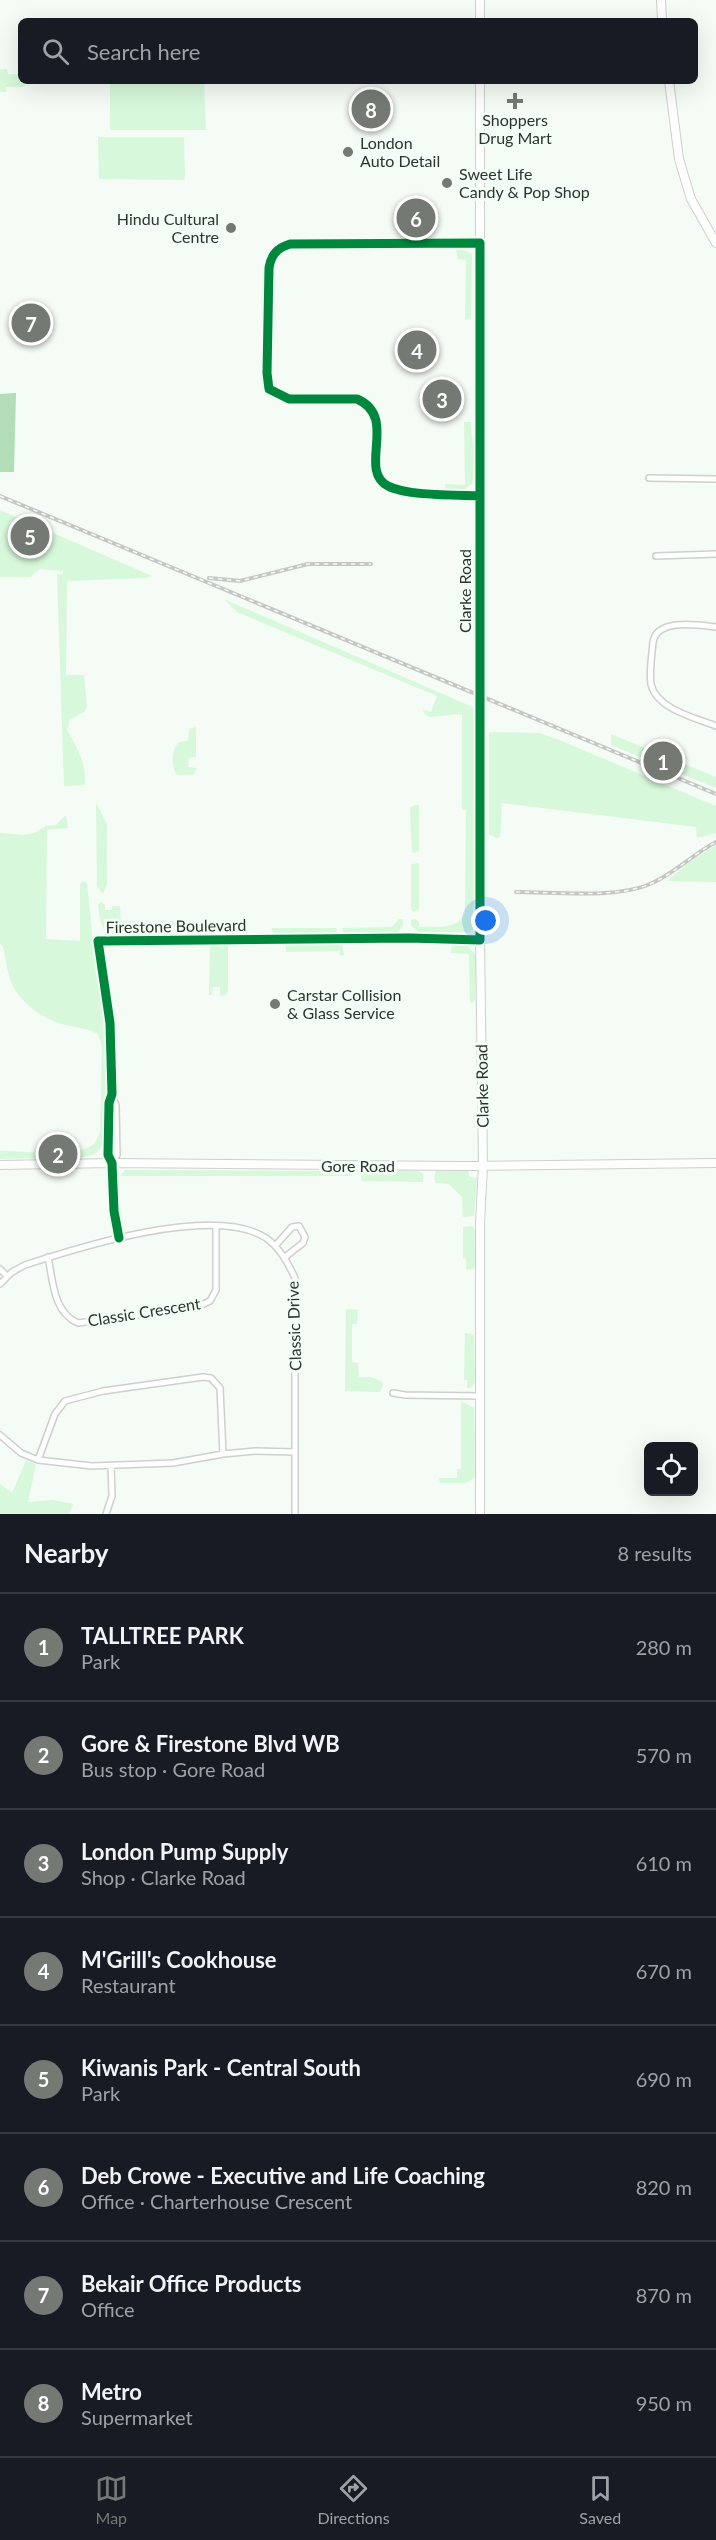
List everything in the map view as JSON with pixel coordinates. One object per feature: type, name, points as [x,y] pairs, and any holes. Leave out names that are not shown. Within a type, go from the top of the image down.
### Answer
[{"type":"main road","points":[[480,0],[480,18]]},
{"type":"main road","points":[[661,0],[662,18]]},
{"type":"main road","name":"Clarke Road","points":[[480,84],[480,940],[483,1166],[479,1396],[480,1514]]},
{"type":"main road","points":[[669,84],[679,159],[691,199],[716,243]]},
{"type":"main road","name":"Gore Road","points":[[0,1165],[112,1163],[483,1166],[716,1163]]},
{"type":"street","points":[[480,243],[290,244],[281,247],[270,259],[267,373],[269,388],[289,399],[357,399],[367,404],[376,416],[376,473],[386,485],[400,491],[480,496]]},
{"type":"street","points":[[649,478],[716,479]]},
{"type":"street","points":[[656,556],[716,554]]},
{"type":"street","points":[[716,627],[669,626],[660,629],[654,635],[651,685],[658,699],[672,708],[716,726]]},
{"type":"street","name":"Firestone Boulevard","points":[[119,1238],[114,1211],[112,1163],[117,1155],[116,1105],[112,1094],[110,1023],[99,941],[405,938],[480,940]]},
{"type":"street","name":"Classic Drive","points":[[0,1284],[7,1276],[25,1265],[48,1257],[167,1228],[216,1226],[250,1230],[266,1238],[285,1257],[295,1278],[295,1514]]},
{"type":"street","name":"Classic Crescent","points":[[48,1257],[58,1303],[67,1318],[78,1323],[197,1307],[210,1301],[216,1290],[216,1226]]},
{"type":"street","points":[[275,1246],[292,1227],[299,1226],[305,1237],[303,1244],[285,1257]]},
{"type":"street","points":[[0,1269],[7,1276]]},
{"type":"street","points":[[38,1460],[55,1414],[65,1401],[103,1391],[203,1377],[211,1378],[220,1388],[223,1454]]},
{"type":"street","points":[[393,1393],[479,1396]]},
{"type":"street","points":[[0,1435],[21,1453],[38,1460],[111,1466],[173,1463],[255,1451],[295,1452]]},
{"type":"street","points":[[106,1514],[112,1496],[111,1466]]},
{"type":"shaded area","points":[[0,69],[7,69],[8,74],[18,74],[18,84],[25,84],[25,87],[6,87],[6,92],[0,92]]},
{"type":"shaded area","points":[[110,84],[204,84],[206,130],[110,130]]},
{"type":"shaded area","points":[[98,137],[184,137],[185,180],[99,179]]},
{"type":"shaded area","points":[[457,247],[472,254],[471,319],[465,320],[466,260],[458,259]]},
{"type":"shaded area","points":[[16,393],[14,472],[0,472],[0,394]]},
{"type":"shaded area","points":[[464,422],[471,422],[474,450],[473,483],[462,491],[446,489],[445,484],[465,485]]},
{"type":"shaded area","points":[[0,510],[152,576],[67,581],[66,675],[84,675],[87,706],[85,711],[70,720],[67,730],[80,756],[85,785],[64,786],[57,574],[63,574],[63,571],[40,569],[30,577],[0,577]]},
{"type":"shaded area","points":[[224,599],[475,708],[476,916],[474,928],[469,932],[420,933],[411,925],[411,920],[415,919],[419,922],[419,927],[451,925],[457,923],[465,913],[466,810],[462,810],[462,714],[429,717],[423,709],[431,712],[437,696],[237,612]]},
{"type":"shaded area","points":[[196,727],[196,757],[189,758],[188,767],[197,768],[193,775],[177,775],[173,763],[174,749],[179,742],[188,741],[189,729]]},
{"type":"shaded area","points":[[489,733],[540,733],[716,806],[716,833],[697,838],[696,827],[502,803],[500,837],[497,838],[489,834]]},
{"type":"shaded area","points":[[611,734],[716,777],[716,788],[611,745]]},
{"type":"shaded area","points":[[96,803],[107,824],[107,885],[103,894],[97,886]]},
{"type":"shaded area","points":[[419,805],[419,851],[412,853],[410,808]]},
{"type":"shaded area","points":[[66,815],[68,828],[47,830],[46,939],[80,941],[80,884],[83,881],[87,883],[93,943],[106,1020],[108,1053],[103,1140],[97,1152],[84,1157],[0,1159],[0,1151],[56,1153],[85,1149],[95,1142],[100,1132],[102,1047],[98,1034],[54,1021],[39,1014],[26,1003],[12,984],[0,943],[0,833],[24,835],[34,833],[46,826],[56,825]]},
{"type":"shaded area","points":[[716,845],[716,882],[667,881],[688,863]]},
{"type":"shaded area","points":[[419,863],[419,909],[413,912],[411,909],[411,864]]},
{"type":"shaded area","points":[[101,902],[105,905],[105,910],[112,910],[112,906],[120,906],[121,921],[212,921],[205,924],[146,925],[140,934],[114,935],[108,933],[102,925],[98,905]]},
{"type":"shaded area","points":[[399,919],[403,919],[403,926],[396,934],[344,934],[342,928],[392,927]]},
{"type":"shaded area","points":[[271,928],[336,928],[337,930],[334,934],[275,935]]},
{"type":"shaded area","points":[[210,944],[228,944],[228,991],[226,995],[220,996],[220,987],[213,987],[212,995],[209,995]]},
{"type":"shaded area","points":[[286,944],[342,944],[344,955],[340,956],[340,951],[286,952]]},
{"type":"shaded area","points":[[452,945],[468,946],[476,956],[475,1001],[470,1003],[469,954],[451,953]]},
{"type":"shaded area","points":[[125,1170],[349,1171],[352,1176],[120,1176]]},
{"type":"shaded area","points":[[367,1170],[419,1171],[423,1174],[423,1182],[362,1181],[361,1177]]},
{"type":"shaded area","points":[[436,1171],[468,1171],[470,1177],[477,1178],[474,1216],[463,1217],[462,1197],[449,1184],[436,1183],[434,1177]]},
{"type":"shaded area","points":[[471,1226],[475,1229],[475,1268],[466,1270],[466,1259],[463,1258],[463,1227]]},
{"type":"shaded area","points":[[346,1309],[358,1310],[357,1324],[352,1324],[352,1362],[358,1363],[359,1377],[371,1377],[382,1382],[380,1392],[345,1391]]},
{"type":"shaded area","points":[[465,1333],[474,1335],[475,1382],[471,1388],[467,1388],[467,1380],[464,1380]]},
{"type":"shaded area","points":[[461,1401],[474,1408],[476,1477],[466,1483],[440,1483],[439,1478],[457,1478],[457,1469],[461,1469]]},
{"type":"shaded area","points":[[26,1461],[36,1464],[28,1502],[53,1500],[73,1504],[69,1514],[0,1514],[0,1484],[12,1493]]},
{"type":"railway","points":[[0,496],[716,794]]},
{"type":"railway","points":[[209,578],[240,581],[308,564],[371,564]]},
{"type":"railway","points":[[516,892],[602,893],[636,889],[659,880],[716,842]]},
{"type":"cycle path","points":[[119,1238],[114,1211],[112,1163],[108,1155],[109,1103],[112,1094],[110,1023],[98,941],[409,938],[480,940],[480,243],[290,244],[278,250],[271,259],[269,268],[267,373],[269,389],[289,399],[357,399],[369,407],[375,418],[377,430],[376,468],[379,478],[388,486],[407,492],[446,495],[470,496],[480,496]]},
{"type":"place","name":"Shoppers Drug Mart","points":[[515,101]]},
{"type":"place","name":"Metro","points":[[371,109]]},
{"type":"place","name":"London Auto Detail","points":[[348,152]]},
{"type":"place","name":"Sweet Life Candy & Pop Shop","points":[[447,183]]},
{"type":"place","name":"Deb Crowe - Executive and Life Coaching","points":[[416,218]]},
{"type":"place","name":"Hindu Cultural Centre","points":[[231,228]]},
{"type":"place","name":"Bekair Office Products","points":[[31,323]]},
{"type":"place","name":"M'Grill's Cookhouse","points":[[417,350]]},
{"type":"place","name":"London Pump Supply","points":[[442,399]]},
{"type":"place","name":"Kiwanis Park - Central South","points":[[30,536]]},
{"type":"place","name":"TALLTREE PARK","points":[[663,761]]},
{"type":"place","name":"Carstar Collision & Glass Service","points":[[275,1004]]},
{"type":"place","name":"Gore & Firestone Blvd WB","points":[[58,1154]]}]
